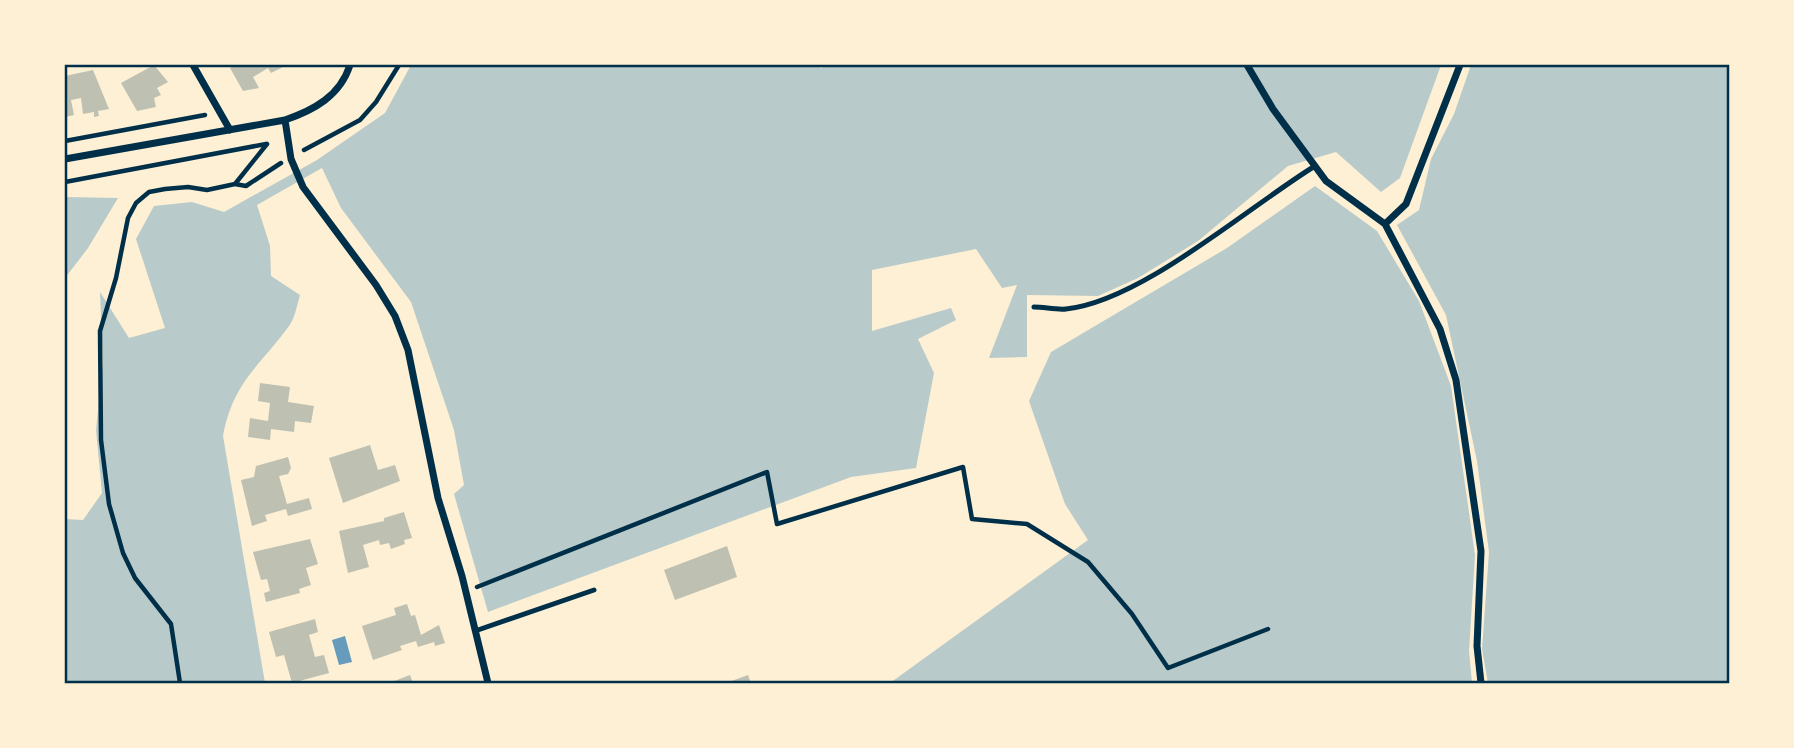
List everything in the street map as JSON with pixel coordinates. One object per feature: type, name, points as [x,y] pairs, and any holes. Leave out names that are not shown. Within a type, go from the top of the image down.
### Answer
[{"type":"street","points":[[193,65],[230,130]]},
{"type":"street","points":[[65,159],[285,120],[310,112],[331,96],[347,74],[350,65]]},
{"type":"street","points":[[1247,65],[1273,109],[1326,181],[1385,224],[1440,329],[1456,380],[1481,551],[1477,646],[1481,683]]},
{"type":"street","points":[[1385,224],[1406,204],[1460,65]]},
{"type":"street","points":[[285,120],[291,159],[303,187],[376,285],[395,316],[408,350],[438,498],[466,591],[488,683]]},
{"type":"lane","points":[[1034,307],[1065,309],[1119,292],[1166,268],[1276,190],[1315,166]]},
{"type":"lane","points":[[475,631],[594,590]]},
{"type":"path","points":[[180,683],[171,624],[135,578],[122,554],[109,504],[101,440],[100,331],[116,278],[128,218],[136,203],[149,192],[188,187],[207,190],[235,184],[246,186],[272,166],[291,159],[360,120],[376,102],[399,65]]},
{"type":"path","points":[[65,141],[220,112]]},
{"type":"path","points":[[65,182],[267,144],[235,184]]},
{"type":"path","points":[[466,591],[767,472],[777,524],[963,467],[972,519],[1027,524],[1088,562],[1132,614],[1168,668],[1269,629]]},
{"type":"shaded area","points":[[411,65],[819,65],[821,68],[827,65],[1441,65],[1400,178],[1381,192],[1336,152],[1288,166],[1198,241],[1138,278],[1098,296],[1027,295],[1027,357],[989,358],[1017,285],[1002,288],[976,249],[872,270],[872,331],[951,308],[956,320],[918,339],[934,373],[916,468],[851,477],[488,612],[454,494],[464,485],[454,430],[411,302],[341,208],[322,168],[257,205],[270,246],[271,276],[300,295],[291,323],[240,388],[227,417],[223,436],[265,683],[65,683],[65,519],[83,520],[102,493],[96,430],[103,363],[100,292],[129,338],[165,328],[136,239],[154,206],[192,202],[224,212],[317,160],[385,113]]},
{"type":"shaded area","points":[[1471,65],[1729,65],[1729,683],[1488,683],[1482,649],[1489,552],[1477,461],[1446,315],[1397,225],[1419,210],[1431,159],[1454,114]]},
{"type":"shaded area","points":[[1315,186],[1377,231],[1419,301],[1451,386],[1475,555],[1469,651],[1472,683],[890,683],[1088,540],[1065,504],[1029,401],[1051,352],[1227,248]]},
{"type":"shaded area","points":[[65,197],[118,198],[88,248],[65,278]]},
{"type":"water","points":[[345,636],[352,662],[339,665],[332,640]]},
{"type":"building","points":[[154,65],[168,82],[157,88],[161,95],[154,98],[156,107],[137,111],[121,83]]},
{"type":"building","points":[[236,65],[283,67],[271,73],[268,68],[253,77],[259,88],[243,91],[230,68]]},
{"type":"building","points":[[93,70],[109,109],[98,111],[99,116],[94,117],[94,112],[83,114],[81,98],[71,100],[74,115],[65,117],[65,76]]},
{"type":"building","points":[[260,383],[290,387],[288,402],[314,406],[311,423],[295,421],[294,432],[271,429],[270,440],[248,437],[250,418],[268,421],[270,403],[258,401]]},
{"type":"building","points":[[370,445],[378,470],[395,465],[400,481],[343,503],[329,458]]},
{"type":"building","points":[[288,457],[291,468],[288,474],[279,476],[287,504],[309,498],[312,509],[288,516],[286,509],[265,515],[267,521],[252,526],[241,480],[254,477],[256,466]]},
{"type":"building","points":[[404,512],[412,538],[391,549],[389,543],[380,545],[379,540],[363,545],[369,567],[348,573],[339,531],[384,521],[384,518]]},
{"type":"building","points":[[310,539],[318,564],[306,568],[311,585],[299,589],[300,593],[266,602],[264,593],[270,591],[267,579],[261,580],[253,552]]},
{"type":"building","points":[[727,546],[737,577],[675,600],[664,570]]},
{"type":"building","points":[[407,604],[411,616],[415,615],[421,635],[439,625],[445,643],[435,646],[434,642],[418,647],[416,641],[400,646],[402,650],[373,660],[362,626],[396,615],[394,608]]},
{"type":"building","points":[[315,619],[318,632],[309,635],[315,657],[324,655],[329,673],[292,683],[284,655],[276,657],[269,632]]},
{"type":"building","points":[[410,675],[413,683],[389,683]]},
{"type":"building","points":[[748,675],[751,683],[726,683]]}]
